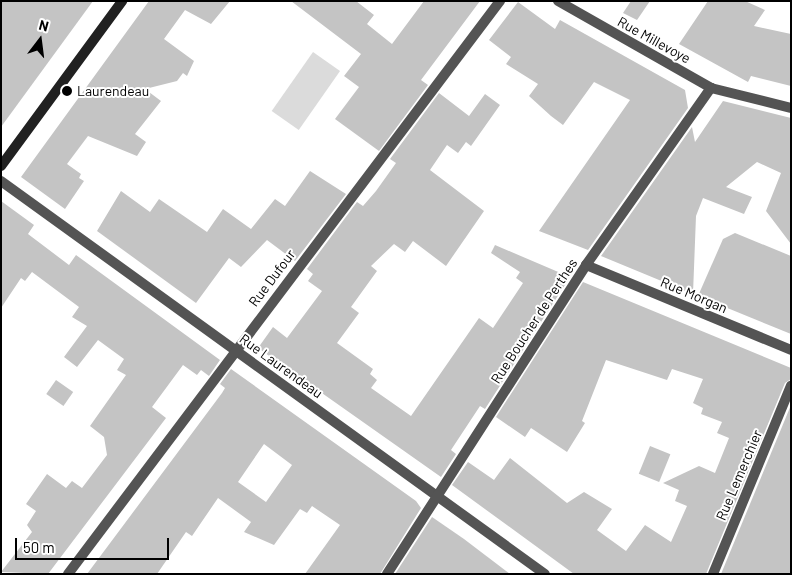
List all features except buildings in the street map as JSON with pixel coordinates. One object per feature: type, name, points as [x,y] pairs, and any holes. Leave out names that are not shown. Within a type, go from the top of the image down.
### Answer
[{"type":"street","points":[[1,166],[122,1]]},
{"type":"street","name":"Rue Dufour","points":[[68,574],[235,350],[500,1]]},
{"type":"street","name":"Rue Millevoye","points":[[558,1],[711,88],[791,108]]},
{"type":"street","name":"Rue Boucher de Perthes","points":[[387,574],[439,497],[586,265],[711,88]]},
{"type":"street","name":"Rue Laurendeau","points":[[1,181],[545,574]]},
{"type":"street","name":"Rue Morgan","points":[[586,265],[791,350]]},
{"type":"street","name":"Rue Lemerchier","points":[[713,574],[791,386]]},
{"type":"shaded area","points":[[313,52],[340,71],[299,130],[272,111]]},
{"type":"place","name":"Laurendeau","points":[[67,91]]}]
